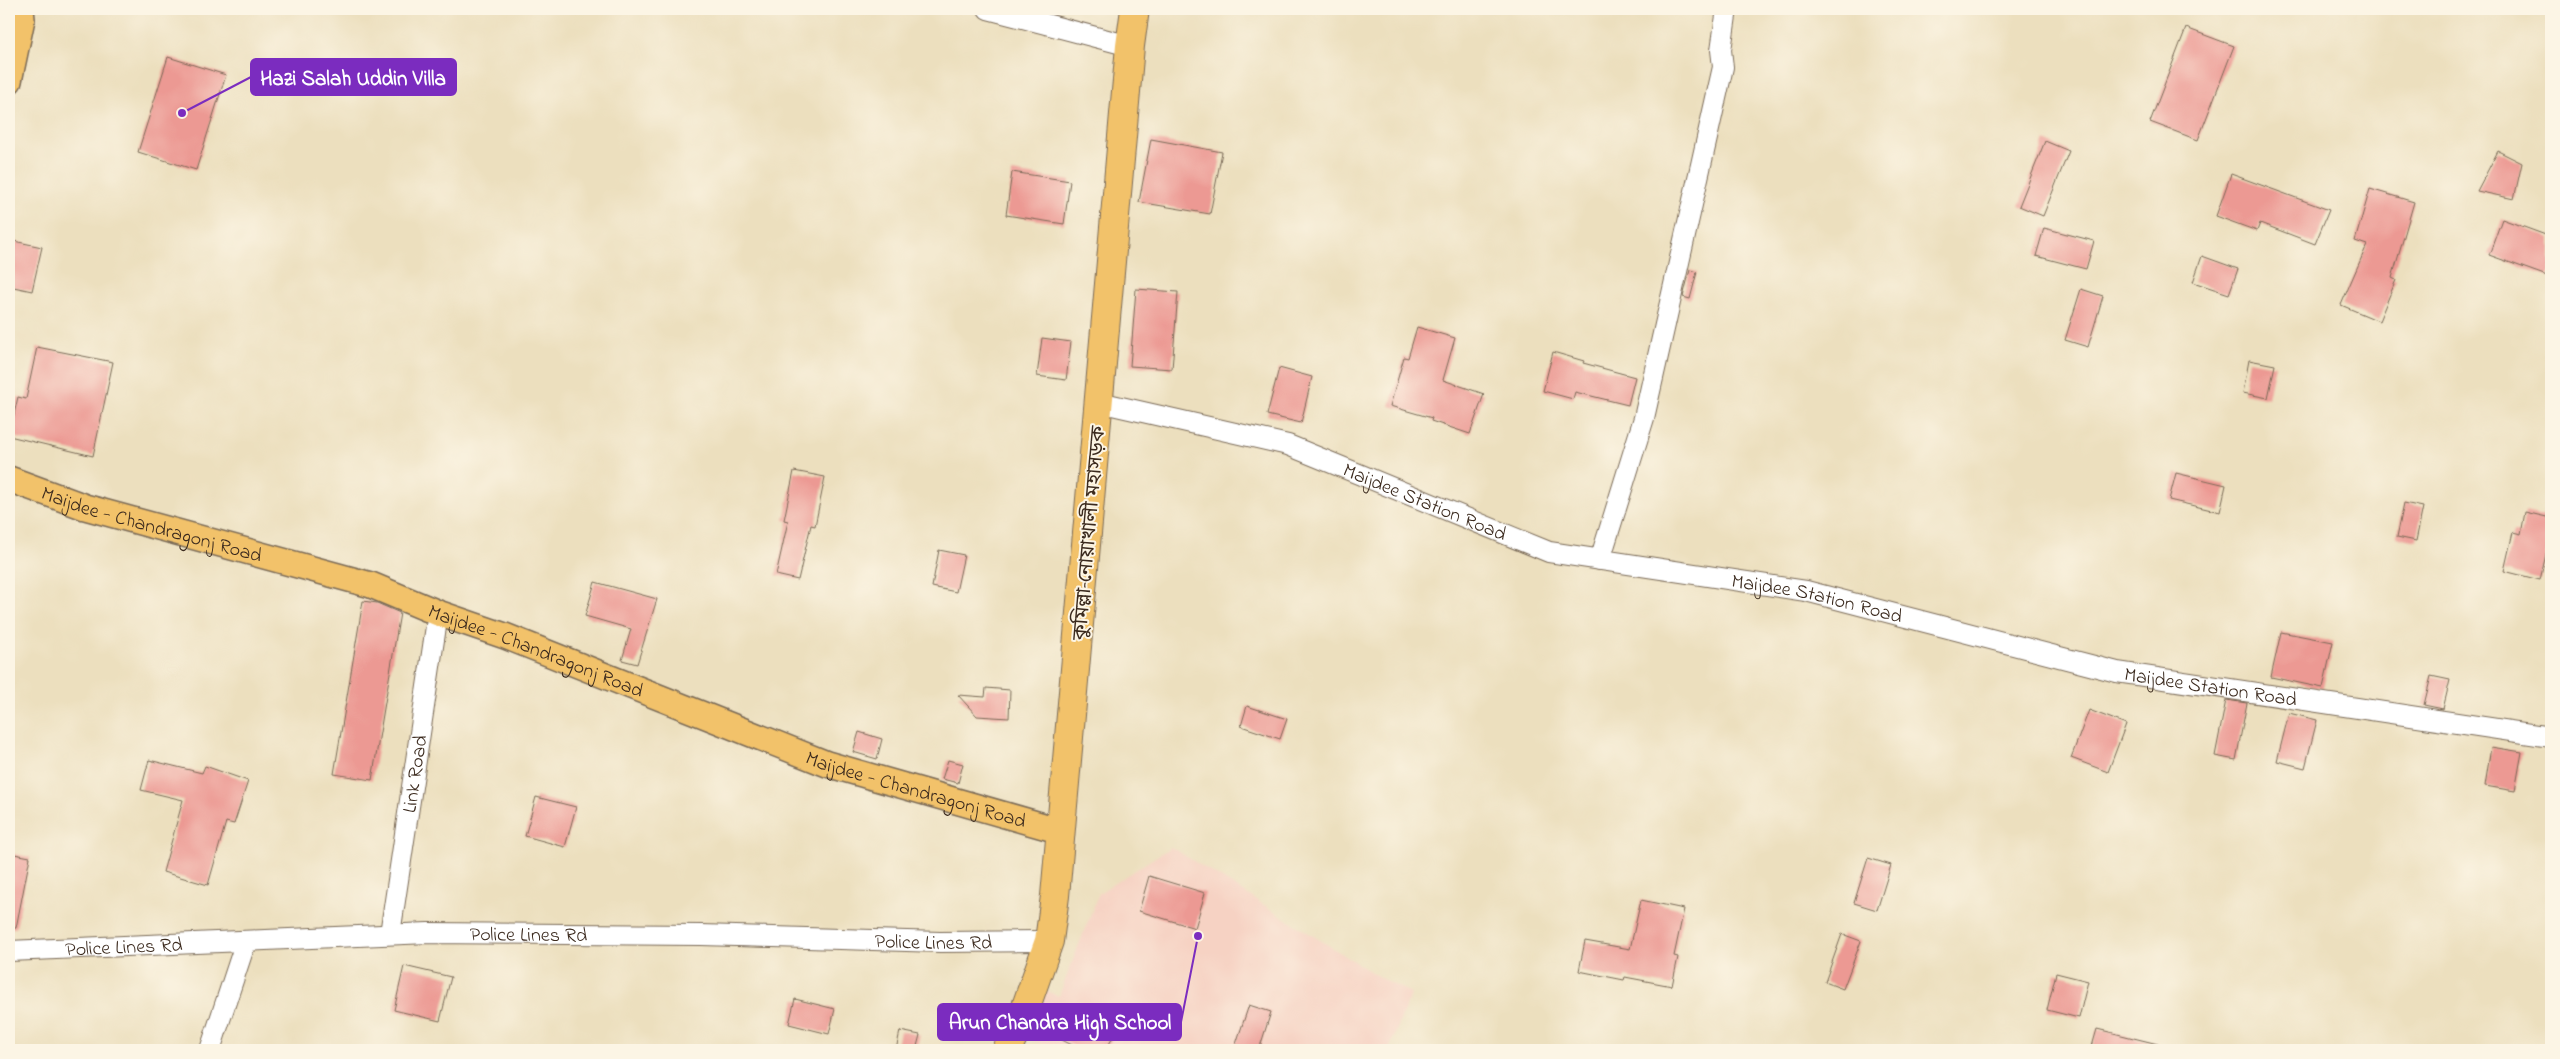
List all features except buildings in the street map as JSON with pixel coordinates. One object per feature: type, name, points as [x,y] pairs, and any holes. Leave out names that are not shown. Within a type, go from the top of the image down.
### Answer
[{"type":"highway","name":"কুমিল্লা–নোয়াখালী মহাসড়ক","points":[[1007,1050],[1023,1015],[1049,941],[1061,831],[1130,46],[1135,9]]},
{"type":"main road","points":[[9,81],[22,19],[21,9]]},
{"type":"main road","name":"Maijdee - Chandragonj Road","points":[[9,478],[85,507],[371,585],[438,613],[505,636],[827,764],[1061,831]]},
{"type":"street","points":[[988,9],[1130,46]]},
{"type":"street","points":[[1600,560],[1644,418],[1723,67],[1721,50],[1727,9]]},
{"type":"street","name":"Maijdee Station Road","points":[[1099,402],[1288,445],[1549,552],[1806,591],[2117,672],[2551,737]]},
{"type":"street","name":"Link Road","points":[[390,934],[438,613]]},
{"type":"street","name":"Police Lines Rd","points":[[9,951],[428,933],[701,935],[940,942],[1049,941]]},
{"type":"street","points":[[210,1050],[246,941]]},
{"type":"shaded area","points":[[1171,847],[1384,980],[1411,993],[1389,1050],[1056,1050],[1020,1035],[1037,988],[1059,996],[1099,893]]},
{"type":"place","name":"Hazi Salah Uddin Villa","points":[[182,113]]},
{"type":"place","name":"Arun Chandra High School","points":[[1198,936]]}]
